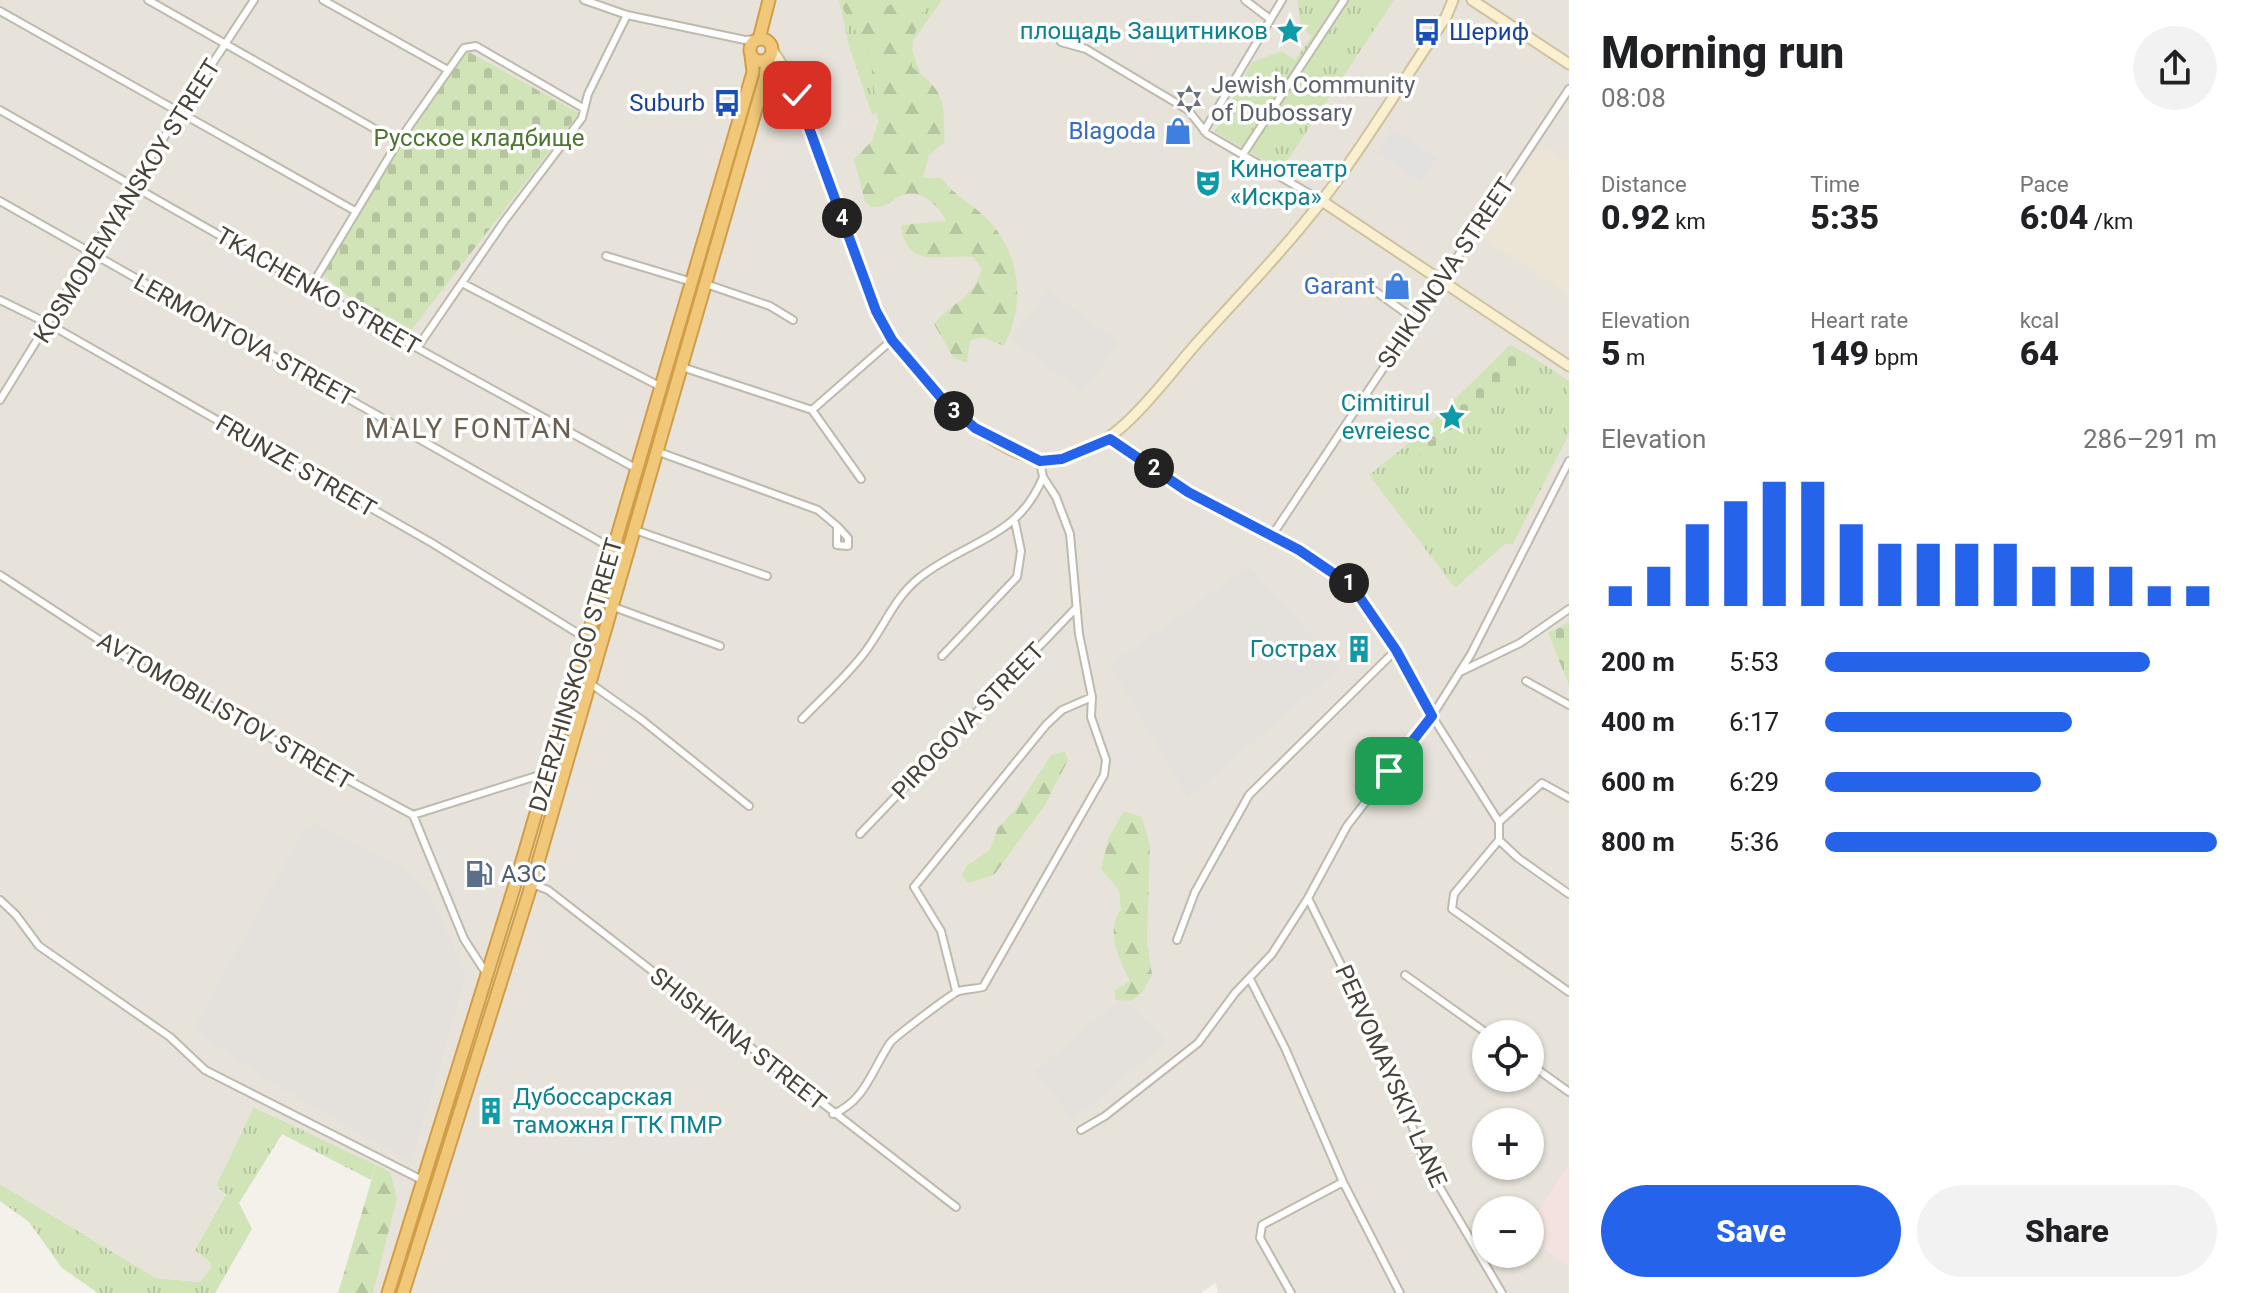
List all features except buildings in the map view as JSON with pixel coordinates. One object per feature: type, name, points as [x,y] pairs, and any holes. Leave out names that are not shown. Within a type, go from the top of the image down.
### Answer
[{"type":"highway","points":[[766,47],[751,45],[751,54],[760,61],[766,47],[764,23],[769,0]]},
{"type":"highway","name":"DZERZHINSKOGO STREET","points":[[403,1293],[532,883],[635,530],[765,78],[766,47]]},
{"type":"highway","name":"DZERZHINSKOGO STREET","points":[[388,1293],[517,878],[692,282],[753,72],[751,54]]},
{"type":"street","points":[[148,0],[398,142]]},
{"type":"street","name":"KOSMODEMYANSKOY STREET","points":[[0,400],[132,186],[254,0]]},
{"type":"street","points":[[323,0],[448,70]]},
{"type":"street","points":[[584,0],[627,15],[766,47],[785,67],[876,311],[892,340],[958,414],[1000,443],[1040,461],[1062,459],[1110,439],[1322,201],[1446,17],[1453,0]]},
{"type":"street","points":[[1245,0],[1270,19]]},
{"type":"street","points":[[1204,131],[1282,0]]},
{"type":"street","points":[[1243,154],[1344,0]]},
{"type":"street","points":[[1472,0],[1569,64]]},
{"type":"street","points":[[0,11],[355,211]]},
{"type":"street","points":[[417,348],[582,118],[583,108],[627,15]]},
{"type":"street","points":[[745,40],[751,54]]},
{"type":"street","points":[[1061,42],[1086,49],[1188,110],[1204,131],[1322,201],[1569,366]]},
{"type":"street","points":[[312,285],[398,142],[464,48],[476,46],[583,108]]},
{"type":"street","name":"SHIKUNOVA STREET","points":[[1271,537],[1569,89]]},
{"type":"street","name":"TKACHENKO STREET","points":[[0,110],[312,285],[417,348],[637,469]]},
{"type":"street","name":"LERMONTOVA STREET","points":[[0,201],[91,255],[412,432],[613,549]]},
{"type":"street","points":[[606,256],[692,282]]},
{"type":"street","points":[[462,283],[661,387]]},
{"type":"street","points":[[1364,283],[1414,319]]},
{"type":"street","points":[[706,284],[770,306],[793,320]]},
{"type":"street","name":"FRUNZE STREET","points":[[0,300],[49,324],[432,543],[587,639]]},
{"type":"street","points":[[812,410],[892,340]]},
{"type":"street","points":[[682,367],[812,410],[861,479]]},
{"type":"street","points":[[1110,439],[1188,492],[1330,568],[1352,586],[1396,650],[1432,716],[1499,822],[1499,840],[1454,894],[1452,909],[1569,992]]},
{"type":"street","points":[[656,451],[827,514],[837,526]]},
{"type":"street","points":[[833,1114],[857,1101],[891,1041],[902,1030],[931,1013],[956,991],[983,987],[1104,775],[1106,760],[1092,728],[1092,697],[1076,608],[1070,534],[1056,497],[1043,477],[1040,461]]},
{"type":"street","points":[[1081,1130],[1105,1116],[1198,1043],[1235,993],[1250,979],[1308,898],[1347,826],[1432,716],[1460,672],[1569,461]]},
{"type":"street","points":[[802,719],[865,652],[900,596],[918,578],[1015,522],[1033,502],[1043,477]]},
{"type":"street","points":[[942,656],[1017,577],[1021,551],[1015,522]]},
{"type":"street","points":[[635,530],[767,576]]},
{"type":"street","name":"AVTOMOBILISTOV STREET","points":[[0,575],[150,673],[413,815]]},
{"type":"street","points":[[611,606],[720,646]]},
{"type":"street","name":"PIROGOVA STREET","points":[[860,834],[1076,608]]},
{"type":"street","points":[[1460,672],[1520,643],[1569,609]]},
{"type":"street","points":[[1177,940],[1195,892],[1249,795],[1396,650]]},
{"type":"street","points":[[577,674],[590,684]]},
{"type":"street","points":[[1526,681],[1569,705]]},
{"type":"street","name":"DZERZHINSKOGO STREET","points":[[590,684],[642,720],[749,806]]},
{"type":"street","points":[[956,991],[941,931],[914,887],[1046,725],[1062,710],[1092,697]]},
{"type":"street","points":[[486,973],[464,939],[413,815],[546,773]]},
{"type":"street","points":[[1499,822],[1534,786],[1542,783],[1569,798]]},
{"type":"street","points":[[1499,840],[1518,858],[1569,894]]},
{"type":"street","name":"SHISHKINA STREET","points":[[517,878],[548,890],[956,1207]]},
{"type":"street","name":"PERVOMAYSKIY LANE","points":[[1308,898],[1353,989],[1375,1047],[1395,1079],[1426,1164],[1502,1293]]},
{"type":"street","points":[[0,900],[16,915],[39,946],[170,1037],[205,1070],[423,1181]]},
{"type":"street","points":[[1405,975],[1472,1023]]},
{"type":"street","points":[[1250,979],[1285,1048],[1343,1182],[1400,1293]]},
{"type":"street","points":[[1544,1074],[1569,1092]]},
{"type":"street","points":[[1291,1293],[1259,1231],[1269,1219],[1343,1182]]},
{"type":"shaded area","points":[[0,0],[1569,0],[1569,1293],[1219,1293],[1215,1283],[1201,1293],[352,1293],[389,1172],[255,1107],[216,1187],[226,1193],[195,1250],[210,1262],[211,1268],[201,1282],[156,1278],[0,1184]]},
{"type":"shaded area","points":[[1393,129],[1437,158],[1420,182],[1377,151]]},
{"type":"shaded area","points":[[1540,145],[1569,164],[1569,294],[1480,236]]},
{"type":"shaded area","points":[[1048,290],[1119,343],[1083,392],[1011,339]]},
{"type":"shaded area","points":[[1249,566],[1340,668],[1188,798],[1110,665]]},
{"type":"shaded area","points":[[316,824],[402,868],[430,894],[466,976],[411,1163],[268,1080],[193,1030],[305,827]]},
{"type":"shaded area","points":[[1123,997],[1167,1042],[1073,1120],[1035,1071]]},
{"type":"shaded area","points":[[1569,1163],[1569,1267],[1544,1248],[1544,1202]]},
{"type":"green space","points":[[839,0],[942,0],[910,45],[927,91],[872,115],[849,46]]},
{"type":"green space","points":[[843,0],[885,0],[888,6],[900,0],[926,2],[913,39],[912,67],[932,84],[941,99],[945,142],[929,155],[923,178],[941,178],[992,224],[1009,252],[1017,283],[1015,315],[1004,346],[982,337],[970,341],[967,363],[953,357],[934,324],[967,294],[982,269],[973,257],[927,257],[910,249],[901,225],[946,221],[940,210],[925,197],[906,194],[878,207],[871,207],[865,202],[854,159],[872,141],[878,122],[870,55],[843,9]]},
{"type":"green space","points":[[1297,0],[1394,0],[1281,170],[1215,132],[1252,62],[1282,51],[1295,60],[1312,36],[1301,27]]},
{"type":"green space","name":"Русское кладбище","points":[[467,51],[579,113],[406,337],[384,315],[380,320],[373,317],[322,274],[429,98]]},
{"type":"green space","name":"Cimitirul evreiesc","points":[[1510,345],[1531,356],[1421,459],[1414,439]]},
{"type":"green space","points":[[1531,356],[1569,381],[1569,434],[1513,544],[1505,544],[1455,588],[1369,475],[1414,439],[1422,458]]},
{"type":"green space","points":[[1569,622],[1569,685],[1548,633]]},
{"type":"green space","points":[[1065,751],[1068,760],[1045,805],[994,875],[968,883],[962,876],[966,866],[989,851],[998,828],[1016,809],[1051,755]]},
{"type":"green space","points":[[1124,811],[1142,817],[1150,846],[1147,941],[1152,975],[1141,994],[1131,1001],[1115,1000],[1115,990],[1130,981],[1115,945],[1114,926],[1121,909],[1119,890],[1101,869],[1109,837]]},
{"type":"green space","points":[[254,1107],[376,1165],[371,1180],[282,1134],[239,1203],[252,1229],[215,1293],[98,1293],[62,1268],[29,1222],[0,1201],[0,1184],[156,1278],[200,1282],[211,1268],[210,1262],[195,1250],[226,1194],[216,1186]]},
{"type":"green space","points":[[376,1165],[390,1172],[397,1198],[373,1293],[338,1293]]},
{"type":"place","name":"площадь Защитников","points":[[1290,31]]},
{"type":"place","name":"Шериф","points":[[1427,32]]},
{"type":"place","name":"Jewish Community of Dubossary","points":[[1189,99]]},
{"type":"place","name":"Suburb","points":[[727,103]]},
{"type":"place","name":"Blagoda","points":[[1178,131]]},
{"type":"place","name":"Кинотеатр «Искра»","points":[[1208,183]]},
{"type":"place","name":"Garant","points":[[1397,286]]},
{"type":"place","name":"Cimitirul evreiesc","points":[[1452,417]]},
{"type":"place","name":"Гострах","points":[[1359,649]]},
{"type":"place","name":"АЗС","points":[[479,874]]},
{"type":"place","name":"Дубоссарская таможня ГТК ПМР","points":[[491,1111]]},
{"type":"district","name":"MALY FONTAN","points":[[469,428]]},
{"type":"route","points":[[797,95],[883,326],[922,376],[958,414],[1000,443],[1040,461],[1062,459],[1110,439],[1188,492],[1330,568],[1361,596],[1396,650],[1432,716],[1389,771]]}]
